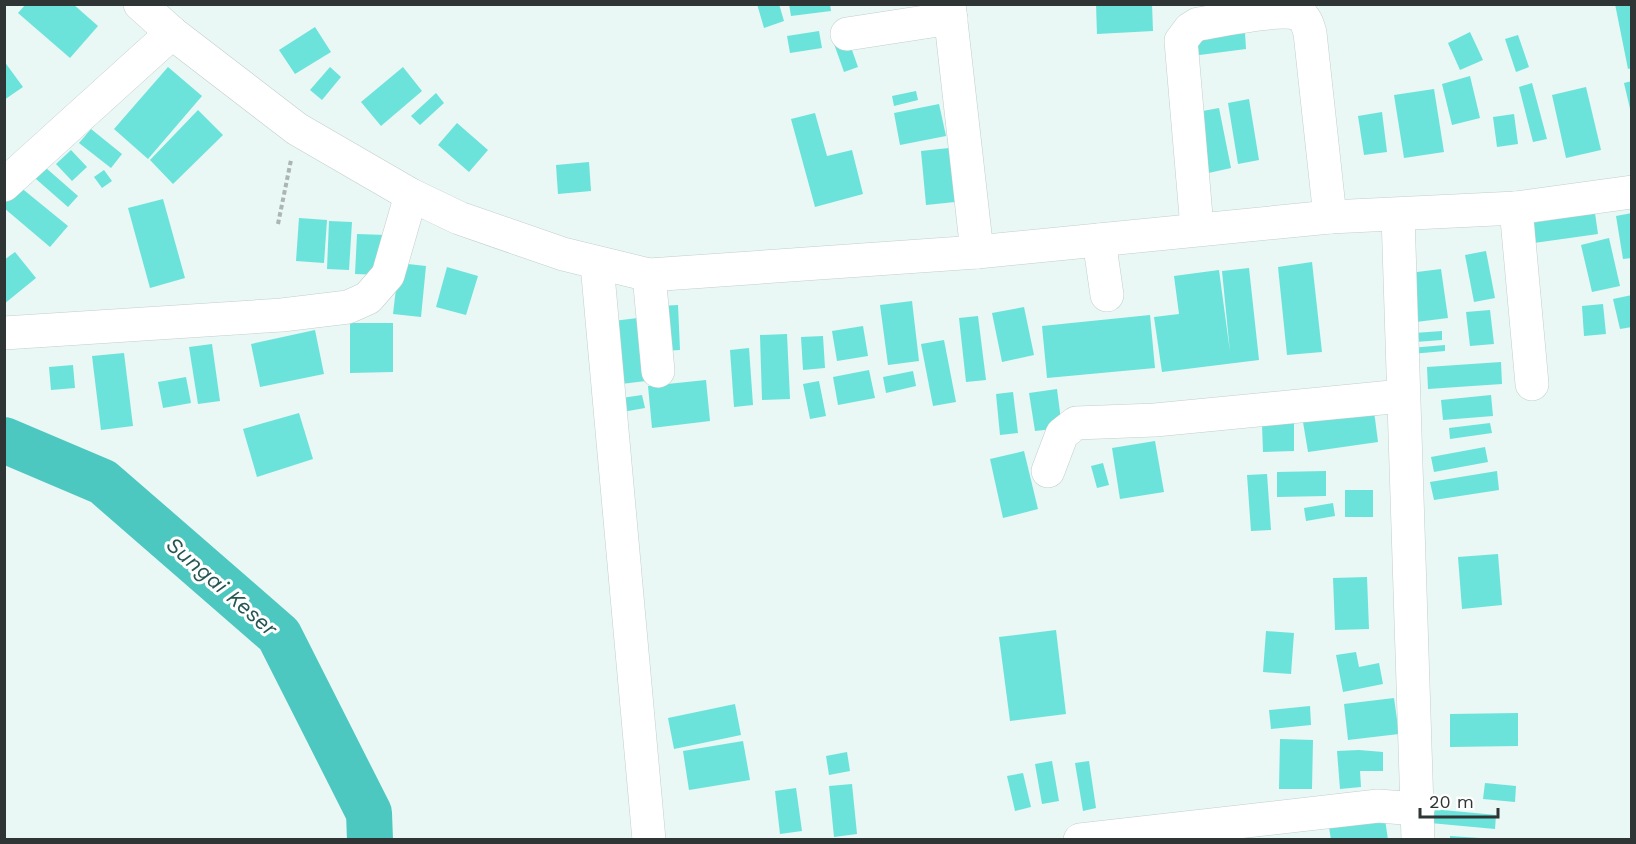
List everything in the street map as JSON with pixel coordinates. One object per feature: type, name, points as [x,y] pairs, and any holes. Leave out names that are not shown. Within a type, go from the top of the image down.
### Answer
[{"type":"main road","points":[[140,4],[172,33],[297,129],[411,195],[459,218],[597,264],[649,275],[977,252],[1197,228],[1329,217],[1516,208],[1632,192]]},
{"type":"main road","points":[[847,34],[950,11],[977,252]]},
{"type":"main road","points":[[1197,228],[1181,41],[1190,29],[1198,24],[1284,12],[1300,14],[1307,22],[1310,33],[1329,217]]},
{"type":"main road","points":[[4,185],[172,33]]},
{"type":"main road","points":[[4,333],[282,315],[348,307],[368,298],[387,275],[411,195]]},
{"type":"main road","points":[[1516,208],[1532,384]]},
{"type":"main road","points":[[1080,840],[1377,806],[1418,824],[1414,784],[1398,215]]},
{"type":"main road","points":[[1099,240],[1107,295]]},
{"type":"main road","points":[[597,264],[649,840]]},
{"type":"main road","points":[[649,275],[658,370]]},
{"type":"main road","points":[[1048,471],[1062,434],[1076,423],[1155,420],[1402,396]]},
{"type":"path","points":[[278,224],[297,129]]},
{"type":"building","points":[[26,4],[73,4],[98,26],[70,58],[18,13]]},
{"type":"building","points":[[757,4],[779,4],[784,21],[764,28]]},
{"type":"building","points":[[789,4],[830,4],[831,11],[791,16]]},
{"type":"building","points":[[1096,4],[1152,4],[1153,31],[1097,34]]},
{"type":"building","points":[[1615,4],[1632,4],[1632,68],[1628,69]]},
{"type":"building","points":[[315,27],[331,52],[295,74],[279,50]]},
{"type":"building","points":[[819,31],[822,48],[790,53],[787,36]]},
{"type":"building","points":[[1470,32],[1483,60],[1460,70],[1448,43]]},
{"type":"building","points":[[1245,33],[1246,49],[1184,57],[1182,41]]},
{"type":"building","points":[[1518,35],[1529,67],[1516,72],[1505,39]]},
{"type":"building","points":[[847,36],[858,67],[844,72],[833,41]]},
{"type":"building","points":[[4,61],[23,87],[4,100]]},
{"type":"building","points":[[168,67],[202,96],[148,159],[114,129]]},
{"type":"building","points":[[330,67],[341,77],[322,100],[310,90]]},
{"type":"building","points":[[403,67],[422,91],[381,126],[361,102]]},
{"type":"building","points":[[1470,76],[1480,118],[1452,125],[1442,84]]},
{"type":"building","points":[[1632,81],[1632,113],[1631,113],[1624,83]]},
{"type":"building","points":[[1532,83],[1547,139],[1533,142],[1519,87]]},
{"type":"building","points":[[1586,87],[1601,150],[1566,158],[1552,95]]},
{"type":"building","points":[[1434,89],[1444,152],[1404,158],[1394,95]]},
{"type":"building","points":[[916,91],[918,100],[894,106],[892,96]]},
{"type":"building","points":[[436,93],[444,103],[420,125],[411,116]]},
{"type":"building","points":[[1249,99],[1259,160],[1238,164],[1228,103]]},
{"type":"building","points":[[939,104],[946,136],[900,145],[894,113]]},
{"type":"building","points":[[1219,108],[1231,168],[1204,174],[1192,113]]},
{"type":"building","points":[[198,110],[223,135],[173,184],[150,160]]},
{"type":"building","points":[[1382,112],[1387,152],[1364,155],[1358,116]]},
{"type":"building","points":[[815,113],[827,156],[852,150],[863,194],[815,207],[791,119]]},
{"type":"building","points":[[1514,114],[1518,144],[1497,147],[1493,117]]},
{"type":"building","points":[[457,123],[488,150],[469,172],[438,145]]},
{"type":"building","points":[[91,129],[122,154],[111,168],[79,143]]},
{"type":"building","points":[[949,148],[955,202],[926,205],[921,151]]},
{"type":"building","points":[[71,150],[87,167],[72,181],[56,164]]},
{"type":"building","points":[[38,161],[78,196],[68,207],[28,172]]},
{"type":"building","points":[[589,162],[591,191],[558,194],[556,165]]},
{"type":"building","points":[[104,170],[112,181],[102,188],[94,177]]},
{"type":"building","points":[[14,182],[68,226],[50,247],[4,208],[4,193]]},
{"type":"building","points":[[163,199],[185,278],[150,288],[128,208]]},
{"type":"building","points":[[1595,213],[1598,234],[1534,243],[1531,223]]},
{"type":"building","points":[[1632,213],[1632,258],[1623,259],[1616,216]]},
{"type":"building","points":[[299,218],[327,220],[324,263],[296,261]]},
{"type":"building","points":[[329,221],[352,222],[349,270],[327,269]]},
{"type":"building","points":[[357,234],[386,235],[384,275],[355,274]]},
{"type":"building","points":[[1609,238],[1620,286],[1592,292],[1581,245]]},
{"type":"building","points":[[1486,251],[1495,298],[1474,302],[1465,255]]},
{"type":"building","points":[[15,252],[36,278],[4,304],[4,260]]},
{"type":"building","points":[[1312,262],[1322,352],[1287,355],[1278,267]]},
{"type":"building","points":[[399,263],[426,266],[421,317],[393,314]]},
{"type":"building","points":[[447,267],[478,276],[466,315],[436,307]]},
{"type":"building","points":[[1249,268],[1259,360],[1162,372],[1154,317],[1179,314],[1174,276],[1219,270],[1230,352],[1222,271]]},
{"type":"building","points":[[1441,269],[1448,318],[1416,322],[1409,273]]},
{"type":"building","points":[[1632,295],[1632,327],[1620,329],[1613,299]]},
{"type":"building","points":[[912,301],[919,361],[888,365],[880,305]]},
{"type":"building","points":[[1603,304],[1606,334],[1584,336],[1582,306]]},
{"type":"building","points":[[678,305],[680,350],[662,351],[659,306]]},
{"type":"building","points":[[1024,307],[1034,355],[1002,362],[992,313]]},
{"type":"building","points":[[1490,310],[1494,344],[1470,346],[1466,312]]},
{"type":"building","points":[[1150,315],[1155,368],[1047,378],[1042,326]]},
{"type":"building","points":[[978,316],[986,380],[966,382],[959,318]]},
{"type":"building","points":[[646,317],[654,380],[613,385],[605,322]]},
{"type":"building","points":[[350,323],[393,323],[393,372],[350,373]]},
{"type":"building","points":[[863,326],[868,356],[837,361],[832,331]]},
{"type":"building","points":[[315,330],[324,374],[260,387],[251,344]]},
{"type":"building","points":[[1442,331],[1442,340],[1415,342],[1414,333]]},
{"type":"building","points":[[787,334],[790,399],[762,400],[760,335]]},
{"type":"building","points":[[823,336],[825,368],[803,370],[801,337]]},
{"type":"building","points":[[944,340],[956,402],[933,406],[921,344]]},
{"type":"building","points":[[212,344],[220,401],[198,404],[189,347]]},
{"type":"building","points":[[1445,345],[1445,351],[1411,354],[1410,348]]},
{"type":"building","points":[[749,348],[753,405],[734,407],[730,350]]},
{"type":"building","points":[[124,353],[133,426],[101,430],[92,356]]},
{"type":"building","points":[[1501,362],[1502,384],[1428,389],[1427,367]]},
{"type":"building","points":[[73,365],[75,388],[51,390],[49,367]]},
{"type":"building","points":[[869,370],[875,398],[838,405],[833,377]]},
{"type":"building","points":[[913,371],[916,386],[886,393],[883,377]]},
{"type":"building","points":[[186,377],[191,403],[163,408],[158,382]]},
{"type":"building","points":[[706,380],[710,421],[652,428],[648,386]]},
{"type":"building","points":[[819,381],[826,416],[810,419],[803,384]]},
{"type":"building","points":[[1057,389],[1062,428],[1035,431],[1029,393]]},
{"type":"building","points":[[1013,392],[1018,433],[1000,435],[996,394]]},
{"type":"building","points":[[642,395],[645,408],[617,413],[615,399]]},
{"type":"building","points":[[1491,395],[1493,416],[1443,420],[1441,400]]},
{"type":"building","points":[[1374,411],[1378,442],[1308,452],[1303,422]]},
{"type":"building","points":[[299,413],[313,459],[257,477],[243,429]]},
{"type":"building","points":[[1294,423],[1294,451],[1263,452],[1262,424]]},
{"type":"building","points":[[1490,423],[1492,433],[1450,439],[1449,428]]},
{"type":"building","points":[[1155,441],[1164,492],[1120,499],[1112,448]]},
{"type":"building","points":[[1485,447],[1488,462],[1434,472],[1431,457]]},
{"type":"building","points":[[1024,451],[1038,509],[1003,518],[990,459]]},
{"type":"building","points":[[1103,463],[1109,485],[1097,488],[1091,466]]},
{"type":"building","points":[[1326,471],[1326,496],[1277,497],[1277,472]]},
{"type":"building","points":[[1497,471],[1499,490],[1434,500],[1430,482]]},
{"type":"building","points":[[1267,474],[1271,530],[1251,531],[1247,475]]},
{"type":"building","points":[[1345,490],[1373,490],[1373,517],[1345,517]]},
{"type":"building","points":[[1333,503],[1335,516],[1306,521],[1304,508]]},
{"type":"building","points":[[1498,554],[1502,605],[1462,609],[1458,557]]},
{"type":"building","points":[[1367,577],[1369,629],[1335,630],[1333,578]]},
{"type":"building","points":[[1056,630],[1066,714],[1010,721],[999,637]]},
{"type":"building","points":[[1266,631],[1294,633],[1291,674],[1263,672]]},
{"type":"building","points":[[1356,652],[1359,667],[1379,663],[1383,684],[1343,692],[1336,655]]},
{"type":"building","points":[[1394,698],[1399,734],[1348,740],[1344,704]]},
{"type":"building","points":[[735,704],[741,735],[674,749],[668,718]]},
{"type":"building","points":[[1310,706],[1311,725],[1271,729],[1269,710]]},
{"type":"building","points":[[1518,713],[1518,746],[1450,747],[1450,714]]},
{"type":"building","points":[[1280,739],[1313,740],[1312,789],[1279,789]]},
{"type":"building","points":[[743,741],[750,780],[689,790],[683,751]]},
{"type":"building","points":[[1337,751],[1383,752],[1383,771],[1360,771],[1361,787],[1340,789]]},
{"type":"building","points":[[847,752],[850,771],[829,775],[826,756]]},
{"type":"building","points":[[1052,761],[1059,801],[1042,804],[1035,764]]},
{"type":"building","points":[[1089,761],[1096,808],[1083,811],[1075,763]]},
{"type":"building","points":[[1023,773],[1031,807],[1015,811],[1007,776]]},
{"type":"building","points":[[1485,783],[1516,786],[1515,802],[1483,799]]},
{"type":"building","points":[[852,784],[857,834],[834,837],[829,786]]},
{"type":"building","points":[[796,788],[802,831],[780,834],[775,791]]},
{"type":"building","points":[[1432,809],[1496,815],[1495,829],[1430,823]]},
{"type":"building","points":[[1385,819],[1388,840],[1331,840],[1329,827]]},
{"type":"building","points":[[1450,836],[1480,838],[1480,840],[1450,840]]},
{"type":"waterway","name":"Sungai Keser","points":[[4,440],[103,482],[279,635],[369,813],[370,840]]}]
